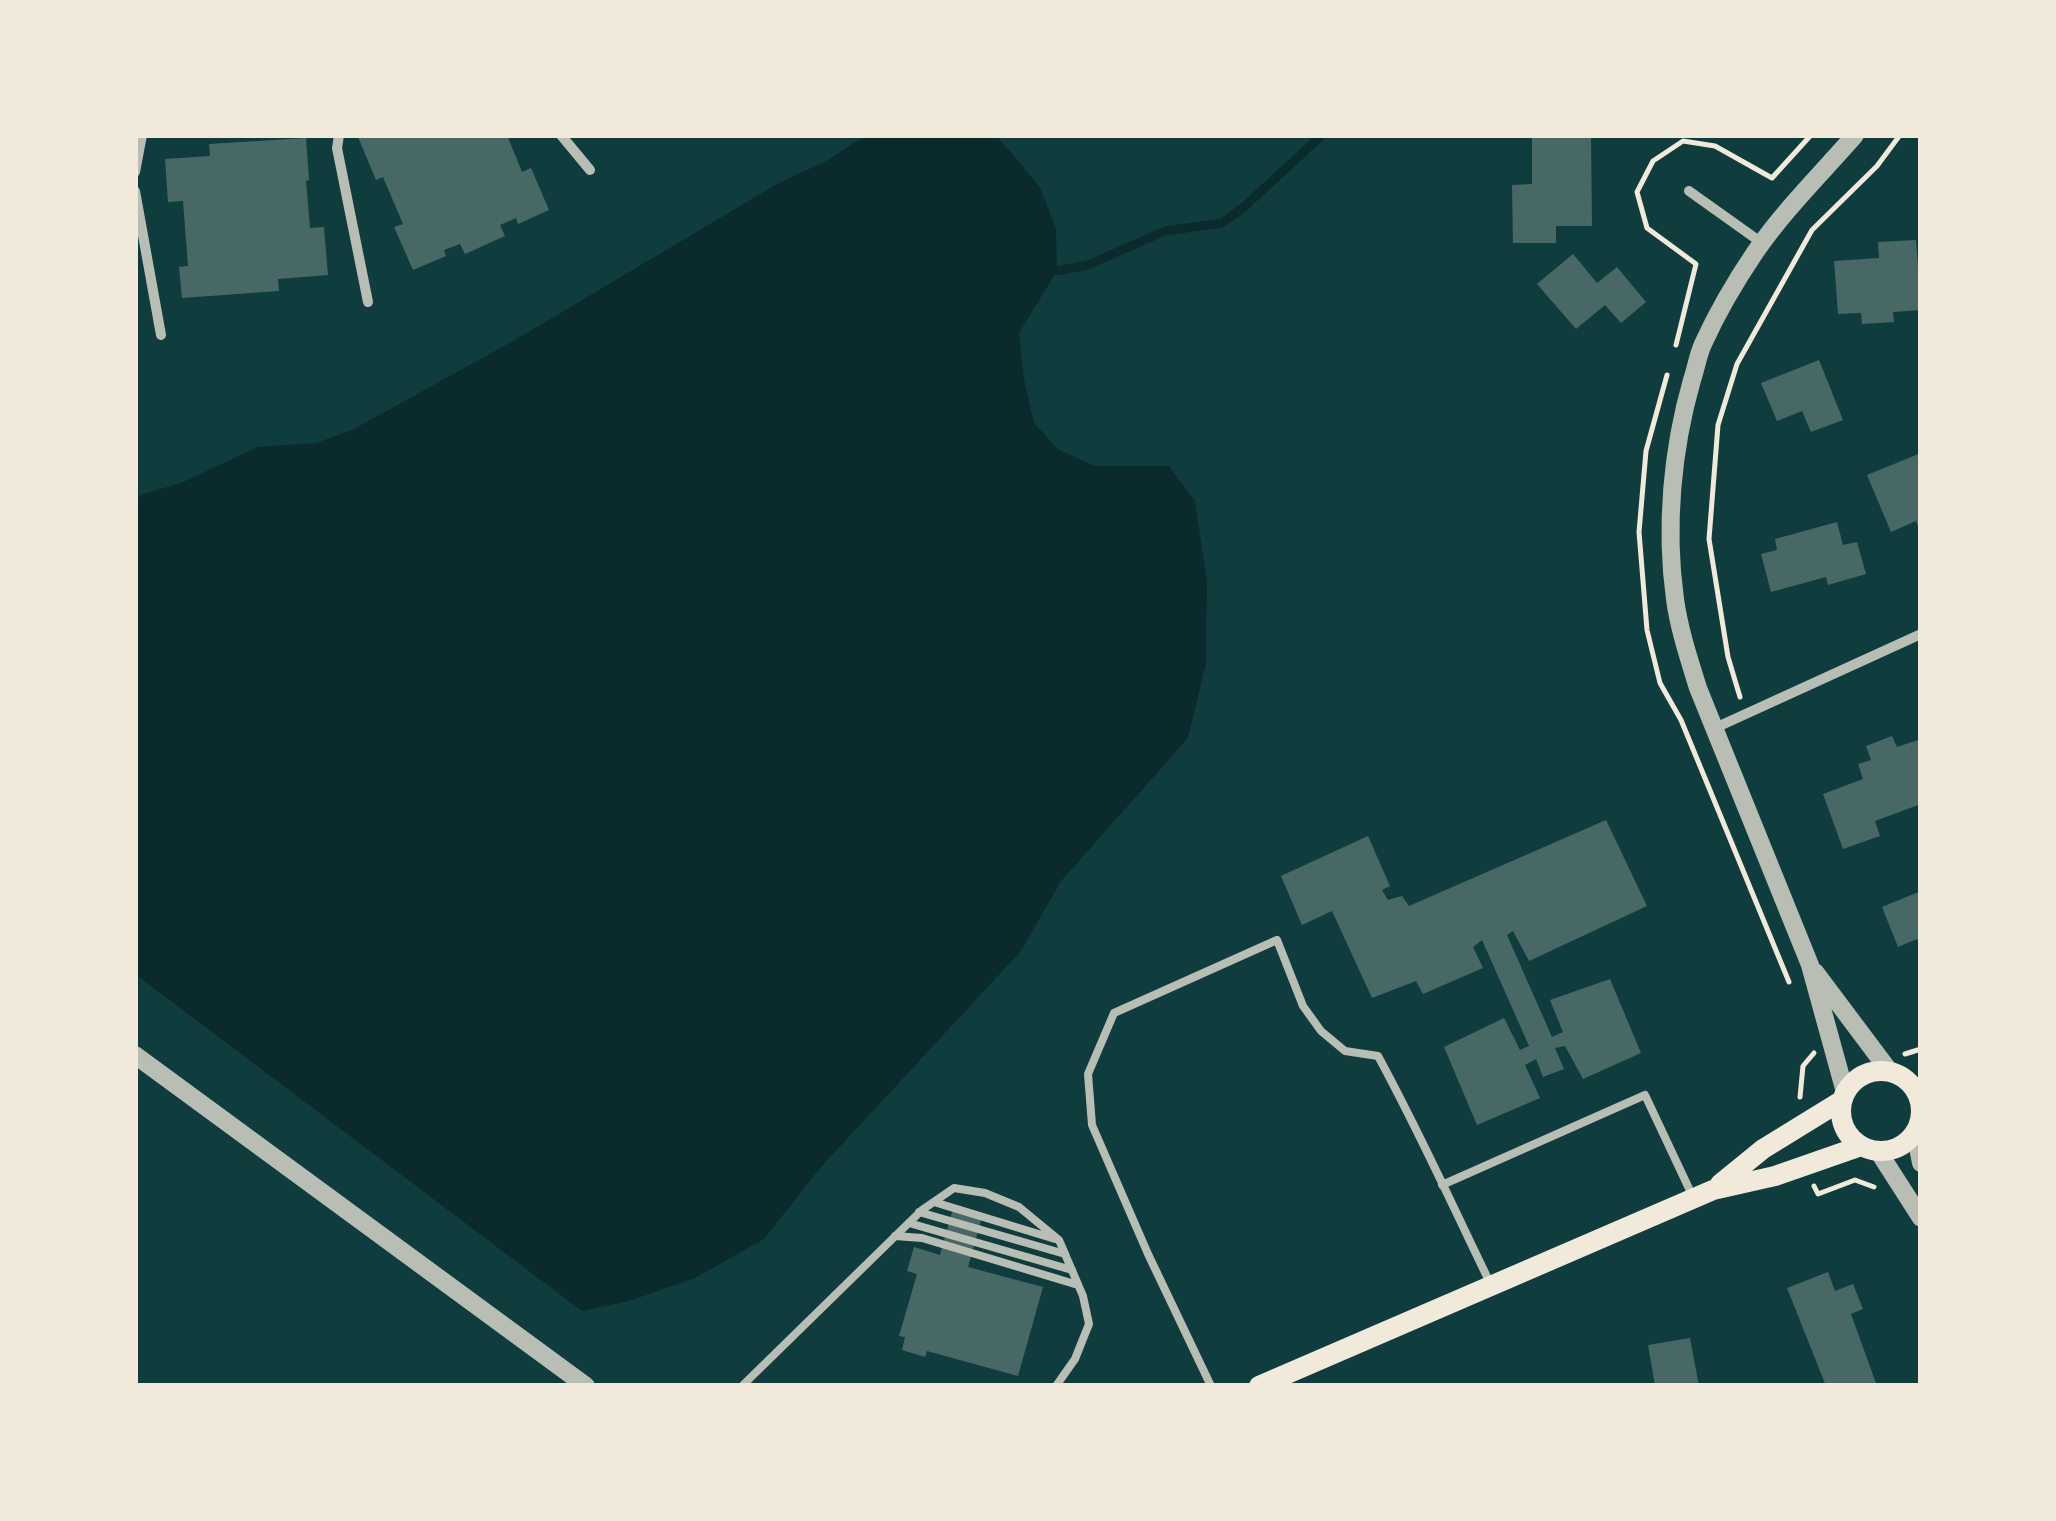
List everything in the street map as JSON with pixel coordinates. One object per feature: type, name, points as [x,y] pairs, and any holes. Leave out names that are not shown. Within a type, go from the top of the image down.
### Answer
[{"type":"main road","points":[[1258,1386],[1703,1194],[1840,1156],[1899,1147],[1915,1132],[1921,1115],[1920,1102],[1906,1076],[1877,1071],[1864,1074],[1843,1096],[1703,1194]]},
{"type":"main road","points":[[1843,1096],[1842,1122],[1846,1132],[1870,1149]]},
{"type":"street","points":[[135,172],[142,135]]},
{"type":"street","points":[[339,135],[337,148],[368,302]]},
{"type":"street","points":[[561,135],[590,170]]},
{"type":"street","points":[[1843,1096],[1810,965],[1693,674],[1675,602],[1671,541],[1676,460],[1686,401],[1703,345],[1762,243],[1854,135]]},
{"type":"street","points":[[135,191],[161,335]]},
{"type":"street","points":[[1689,191],[1762,243]]},
{"type":"street","points":[[1714,728],[1921,634]]},
{"type":"street","points":[[1810,965],[1906,1076]]},
{"type":"street","points":[[135,1054],[586,1386]]},
{"type":"street","points":[[1915,1132],[1921,1163]]},
{"type":"street","points":[[1870,1149],[1921,1218]]},
{"type":"lane","points":[[1211,1386],[1092,1125],[1088,1074],[1114,1014],[1277,940],[1304,1006],[1322,1031],[1345,1051],[1378,1056],[1420,1134],[1491,1285]]},
{"type":"lane","points":[[1442,1185],[1645,1094],[1703,1194]]},
{"type":"lane","points":[[742,1386],[919,1212],[954,1188],[984,1192],[1019,1206],[1059,1240],[1083,1296],[1089,1324],[1075,1360],[1056,1386]]},
{"type":"lane","points":[[934,1202],[1059,1240]]},
{"type":"lane","points":[[919,1212],[1066,1254]]},
{"type":"lane","points":[[909,1223],[1072,1270]]},
{"type":"lane","points":[[895,1236],[922,1238],[1078,1285]]},
{"type":"path","points":[[1675,348],[1696,264],[1648,228],[1637,192],[1653,161],[1683,141],[1716,146],[1772,178],[1811,135]]},
{"type":"path","points":[[1745,714],[1728,657],[1709,539],[1718,425],[1738,364],[1812,230],[1877,166],[1900,135]]},
{"type":"path","points":[[1670,365],[1644,467],[1639,532],[1648,630],[1660,683],[1681,720],[1792,989]]},
{"type":"path","points":[[1796,1104],[1802,1095],[1803,1066],[1815,1051]]},
{"type":"path","points":[[1799,1190],[1813,1184],[1818,1194],[1855,1180],[1874,1186],[1884,1196]]},
{"type":"water","points":[[867,135],[996,135],[1040,187],[1056,229],[1057,271],[1019,333],[1034,423],[1059,450],[1095,466],[1169,466],[1195,501],[1207,581],[1206,663],[1188,738],[1061,881],[1021,951],[820,1168],[764,1239],[695,1278],[629,1301],[582,1311],[135,974],[135,500],[258,447],[316,443],[352,430]]},
{"type":"building","points":[[507,135],[522,172],[531,168],[549,210],[518,224],[516,218],[500,225],[505,236],[465,254],[460,244],[444,250],[446,256],[413,270],[394,227],[403,224],[383,177],[376,180],[358,137]]},
{"type":"building","points":[[1532,135],[1591,135],[1592,226],[1556,226],[1556,243],[1513,243],[1512,185],[1532,184]]},
{"type":"building","points":[[306,138],[310,228],[324,227],[328,275],[278,279],[279,291],[182,298],[179,267],[188,266],[183,201],[168,202],[165,159],[210,156],[209,144]]},
{"type":"building","points":[[1916,240],[1921,310],[1893,312],[1894,322],[1862,324],[1861,313],[1838,314],[1834,261],[1879,258],[1878,242]]},
{"type":"building","points":[[1573,254],[1597,283],[1617,267],[1646,302],[1621,323],[1605,305],[1576,329],[1537,284]]},
{"type":"building","points":[[1819,360],[1843,420],[1811,432],[1802,411],[1777,421],[1761,383]]},
{"type":"building","points":[[1921,453],[1921,534],[1916,521],[1891,532],[1867,475]]},
{"type":"building","points":[[1837,522],[1843,545],[1857,542],[1866,574],[1828,585],[1826,577],[1771,592],[1761,554],[1777,550],[1775,539]]},
{"type":"building","points":[[1892,736],[1897,747],[1921,739],[1921,804],[1875,821],[1880,836],[1843,849],[1823,794],[1863,779],[1858,764],[1871,760],[1866,746]]},
{"type":"building","points":[[1606,820],[1647,906],[1529,961],[1513,931],[1507,935],[1552,1037],[1563,1032],[1550,1000],[1610,979],[1641,1053],[1583,1079],[1565,1046],[1555,1048],[1564,1069],[1543,1077],[1536,1059],[1525,1065],[1540,1098],[1477,1125],[1444,1047],[1504,1018],[1520,1050],[1529,1046],[1482,940],[1473,947],[1483,968],[1423,994],[1416,981],[1372,998],[1332,911],[1302,925],[1281,876],[1368,836],[1390,886],[1382,890],[1388,900],[1402,896],[1409,906]]},
{"type":"building","points":[[1921,891],[1921,948],[1917,939],[1898,947],[1882,907]]},
{"type":"building","points":[[954,1205],[983,1213],[968,1267],[1043,1287],[1018,1376],[927,1351],[925,1357],[902,1350],[905,1337],[899,1336],[917,1274],[907,1271],[914,1247],[940,1255]]},
{"type":"building","points":[[1828,1272],[1835,1291],[1853,1284],[1863,1309],[1851,1314],[1877,1386],[1826,1386],[1787,1288]]},
{"type":"building","points":[[1690,1338],[1699,1386],[1655,1386],[1648,1345]]},
{"type":"waterway","points":[[1057,271],[1088,265],[1165,231],[1222,223],[1322,135]]}]
